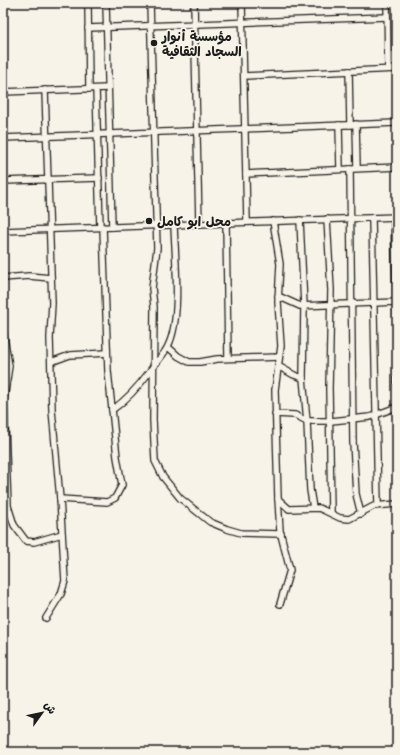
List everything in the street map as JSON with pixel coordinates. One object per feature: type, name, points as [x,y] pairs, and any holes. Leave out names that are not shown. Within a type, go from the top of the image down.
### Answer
[{"type":"street","points":[[88,3],[89,89]]},
{"type":"street","points":[[106,3],[112,227]]},
{"type":"street","points":[[150,3],[157,248],[152,288],[154,307],[154,451],[159,469],[170,487],[180,498],[217,526],[241,533],[280,534]]},
{"type":"street","points":[[194,3],[199,224]]},
{"type":"street","points":[[242,3],[246,222]]},
{"type":"street","points":[[387,3],[388,69]]},
{"type":"street","points":[[88,28],[387,17]]},
{"type":"street","points":[[244,76],[397,69]]},
{"type":"street","points":[[349,71],[357,168]]},
{"type":"street","points":[[3,92],[108,88]]},
{"type":"street","points":[[60,499],[108,502],[115,498],[121,490],[122,479],[117,457],[108,353],[96,89]]},
{"type":"street","points":[[45,90],[51,278],[50,338],[52,426],[60,499],[65,581],[64,589],[46,618]]},
{"type":"street","points":[[3,138],[397,123]]},
{"type":"street","points":[[339,125],[340,169]]},
{"type":"street","points":[[246,174],[397,167]]},
{"type":"street","points":[[350,169],[352,219],[350,305],[355,483],[361,514]]},
{"type":"street","points":[[3,181],[99,178]]},
{"type":"street","points":[[3,231],[396,217],[397,316]]},
{"type":"street","points":[[372,218],[378,505]]},
{"type":"street","points":[[327,219],[330,306],[331,512]]},
{"type":"street","points":[[300,220],[304,306],[303,378],[307,421],[310,490],[313,508]]},
{"type":"street","points":[[273,221],[280,264],[278,296],[281,346],[276,374],[275,414],[278,500],[280,534],[290,570],[280,604]]},
{"type":"street","points":[[226,223],[228,358]]},
{"type":"street","points":[[112,410],[127,399],[168,347],[173,331],[176,301],[174,225]]},
{"type":"street","points":[[3,278],[29,276],[51,278]]},
{"type":"street","points":[[278,296],[292,304],[304,306],[396,302]]},
{"type":"street","points":[[3,331],[9,366],[3,413],[6,488],[11,518],[18,534],[26,541],[34,542],[62,534]]},
{"type":"street","points":[[397,346],[397,383]]},
{"type":"street","points":[[168,347],[178,356],[189,362],[228,358],[279,357]]},
{"type":"street","points":[[51,362],[70,356],[108,353]]},
{"type":"street","points":[[278,366],[303,378]]},
{"type":"street","points":[[275,414],[294,415],[307,421],[330,421],[377,415],[397,407]]},
{"type":"street","points":[[278,500],[289,509],[294,510],[313,508],[331,512],[340,518],[349,519],[361,514],[370,507],[397,504]]},
{"type":"street","points":[[3,510],[11,518]]},
{"type":"place","name":"مؤسسة أنوار السجاد الثقافية","points":[[154,43]]},
{"type":"place","name":"محل ابو كامل","points":[[149,221]]}]
